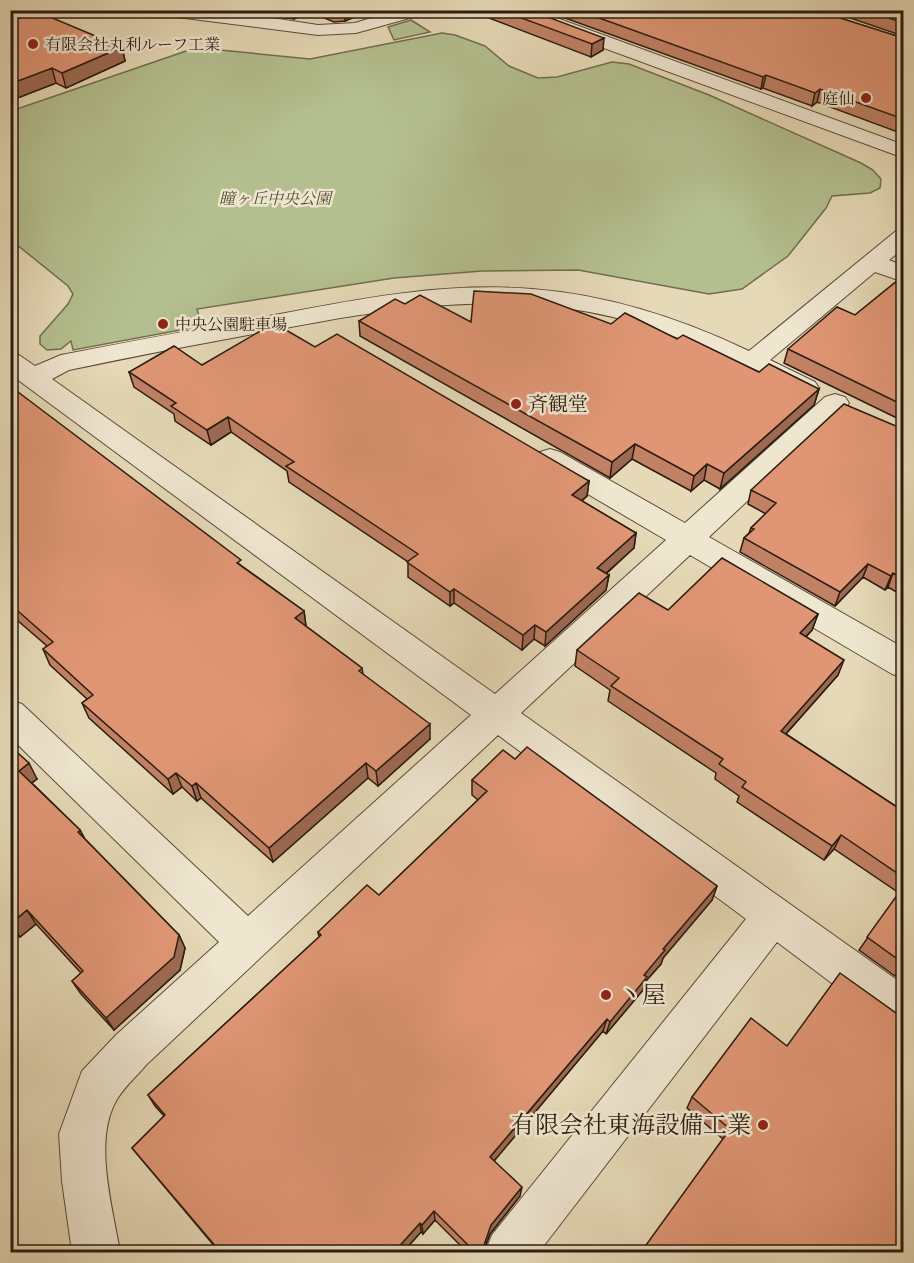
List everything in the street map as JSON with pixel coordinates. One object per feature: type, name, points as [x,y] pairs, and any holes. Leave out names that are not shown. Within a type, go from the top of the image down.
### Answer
[{"type":"street","points":[[161,10],[318,30],[356,28],[398,18],[418,10]]},
{"type":"street","points":[[379,10],[398,18]]},
{"type":"street","points":[[533,13],[903,152]]},
{"type":"street","points":[[752,362],[903,236]]},
{"type":"street","points":[[872,262],[903,275]]},
{"type":"street","points":[[22,370],[389,301],[482,294],[540,297],[586,304],[654,321],[708,341],[845,407],[687,539],[247,942],[131,1050],[98,1087],[82,1134],[85,1181],[96,1252]]},
{"type":"street","points":[[331,312],[344,339]]},
{"type":"street","points":[[22,370],[903,1011]]},
{"type":"street","points":[[525,445],[903,665]]},
{"type":"street","points":[[10,714],[247,942]]},
{"type":"street","points":[[509,1252],[773,916]]},
{"type":"green space","points":[[411,20],[430,32],[394,40],[388,27]]},
{"type":"green space","name":"瞳ヶ丘中央公園","points":[[442,33],[455,35],[485,46],[509,66],[538,78],[557,77],[612,62],[629,64],[709,95],[861,163],[873,170],[881,179],[880,188],[870,193],[832,196],[826,208],[788,256],[742,289],[709,294],[578,270],[482,271],[394,278],[197,309],[202,326],[73,350],[71,341],[61,349],[47,350],[40,344],[40,336],[68,304],[73,294],[68,286],[11,240],[11,111],[189,50],[210,49],[310,59]]},
{"type":"building","points":[[500,10],[529,10],[604,38],[592,44]]},
{"type":"building","points":[[577,10],[815,10],[903,38],[903,119],[820,89],[815,93],[766,75],[763,77]]},
{"type":"building","points":[[866,10],[903,10],[903,23]]},
{"type":"building","points":[[38,12],[122,47],[62,73],[52,68],[10,84],[10,21]]},
{"type":"building","points":[[903,276],[903,405],[788,349],[837,307],[855,315]]},
{"type":"building","points":[[474,291],[531,294],[611,324],[625,313],[677,339],[683,335],[759,372],[769,364],[819,389],[724,473],[707,464],[694,476],[635,444],[612,462],[359,321],[395,299],[405,304],[420,295],[471,322]]},
{"type":"building","points":[[274,323],[315,347],[337,334],[589,481],[572,495],[636,533],[597,568],[609,575],[546,632],[535,625],[523,635],[454,589],[450,592],[407,562],[418,554],[286,466],[294,462],[228,417],[207,430],[171,406],[176,403],[129,372],[174,346],[202,365]]},
{"type":"building","points":[[10,386],[241,560],[237,563],[304,611],[295,618],[362,668],[359,671],[430,724],[376,771],[366,763],[269,848],[196,783],[192,786],[176,773],[168,779],[82,703],[93,695],[43,649],[53,642],[10,604]]},
{"type":"building","points":[[844,404],[903,429],[903,579],[893,573],[891,576],[868,564],[840,592],[744,538],[776,503],[751,490]]},
{"type":"building","points":[[722,558],[818,614],[800,633],[844,660],[781,731],[903,811],[903,877],[841,835],[832,846],[742,787],[746,782],[719,764],[723,759],[611,686],[619,678],[577,650],[639,593],[668,610]]},
{"type":"building","points":[[10,746],[29,763],[19,771],[80,830],[78,832],[179,935],[174,957],[106,1018],[72,981],[83,971],[27,910],[10,924]]},
{"type":"building","points":[[527,747],[717,886],[663,949],[665,950],[644,975],[647,977],[610,1022],[607,1019],[490,1157],[522,1187],[491,1225],[484,1245],[478,1252],[475,1252],[434,1211],[394,1252],[213,1252],[217,1248],[132,1148],[165,1115],[148,1095],[321,935],[318,932],[367,885],[379,895],[487,791],[472,780],[503,750],[515,759]]},
{"type":"building","points":[[903,887],[903,963],[867,937]]},
{"type":"building","points":[[840,973],[903,1018],[903,1252],[641,1252],[730,1129],[692,1097],[751,1018],[787,1046]]},
{"type":"place","name":"有限会社丸利ルーフ工業","points":[[33,44]]},
{"type":"place","name":"庭仙","points":[[866,98]]},
{"type":"place","name":"中央公園駐車場","points":[[163,324]]},
{"type":"place","name":"斉観堂","points":[[516,404]]},
{"type":"place","name":"丶屋","points":[[606,995]]},
{"type":"place","name":"有限会社東海設備工業","points":[[763,1125]]}]
